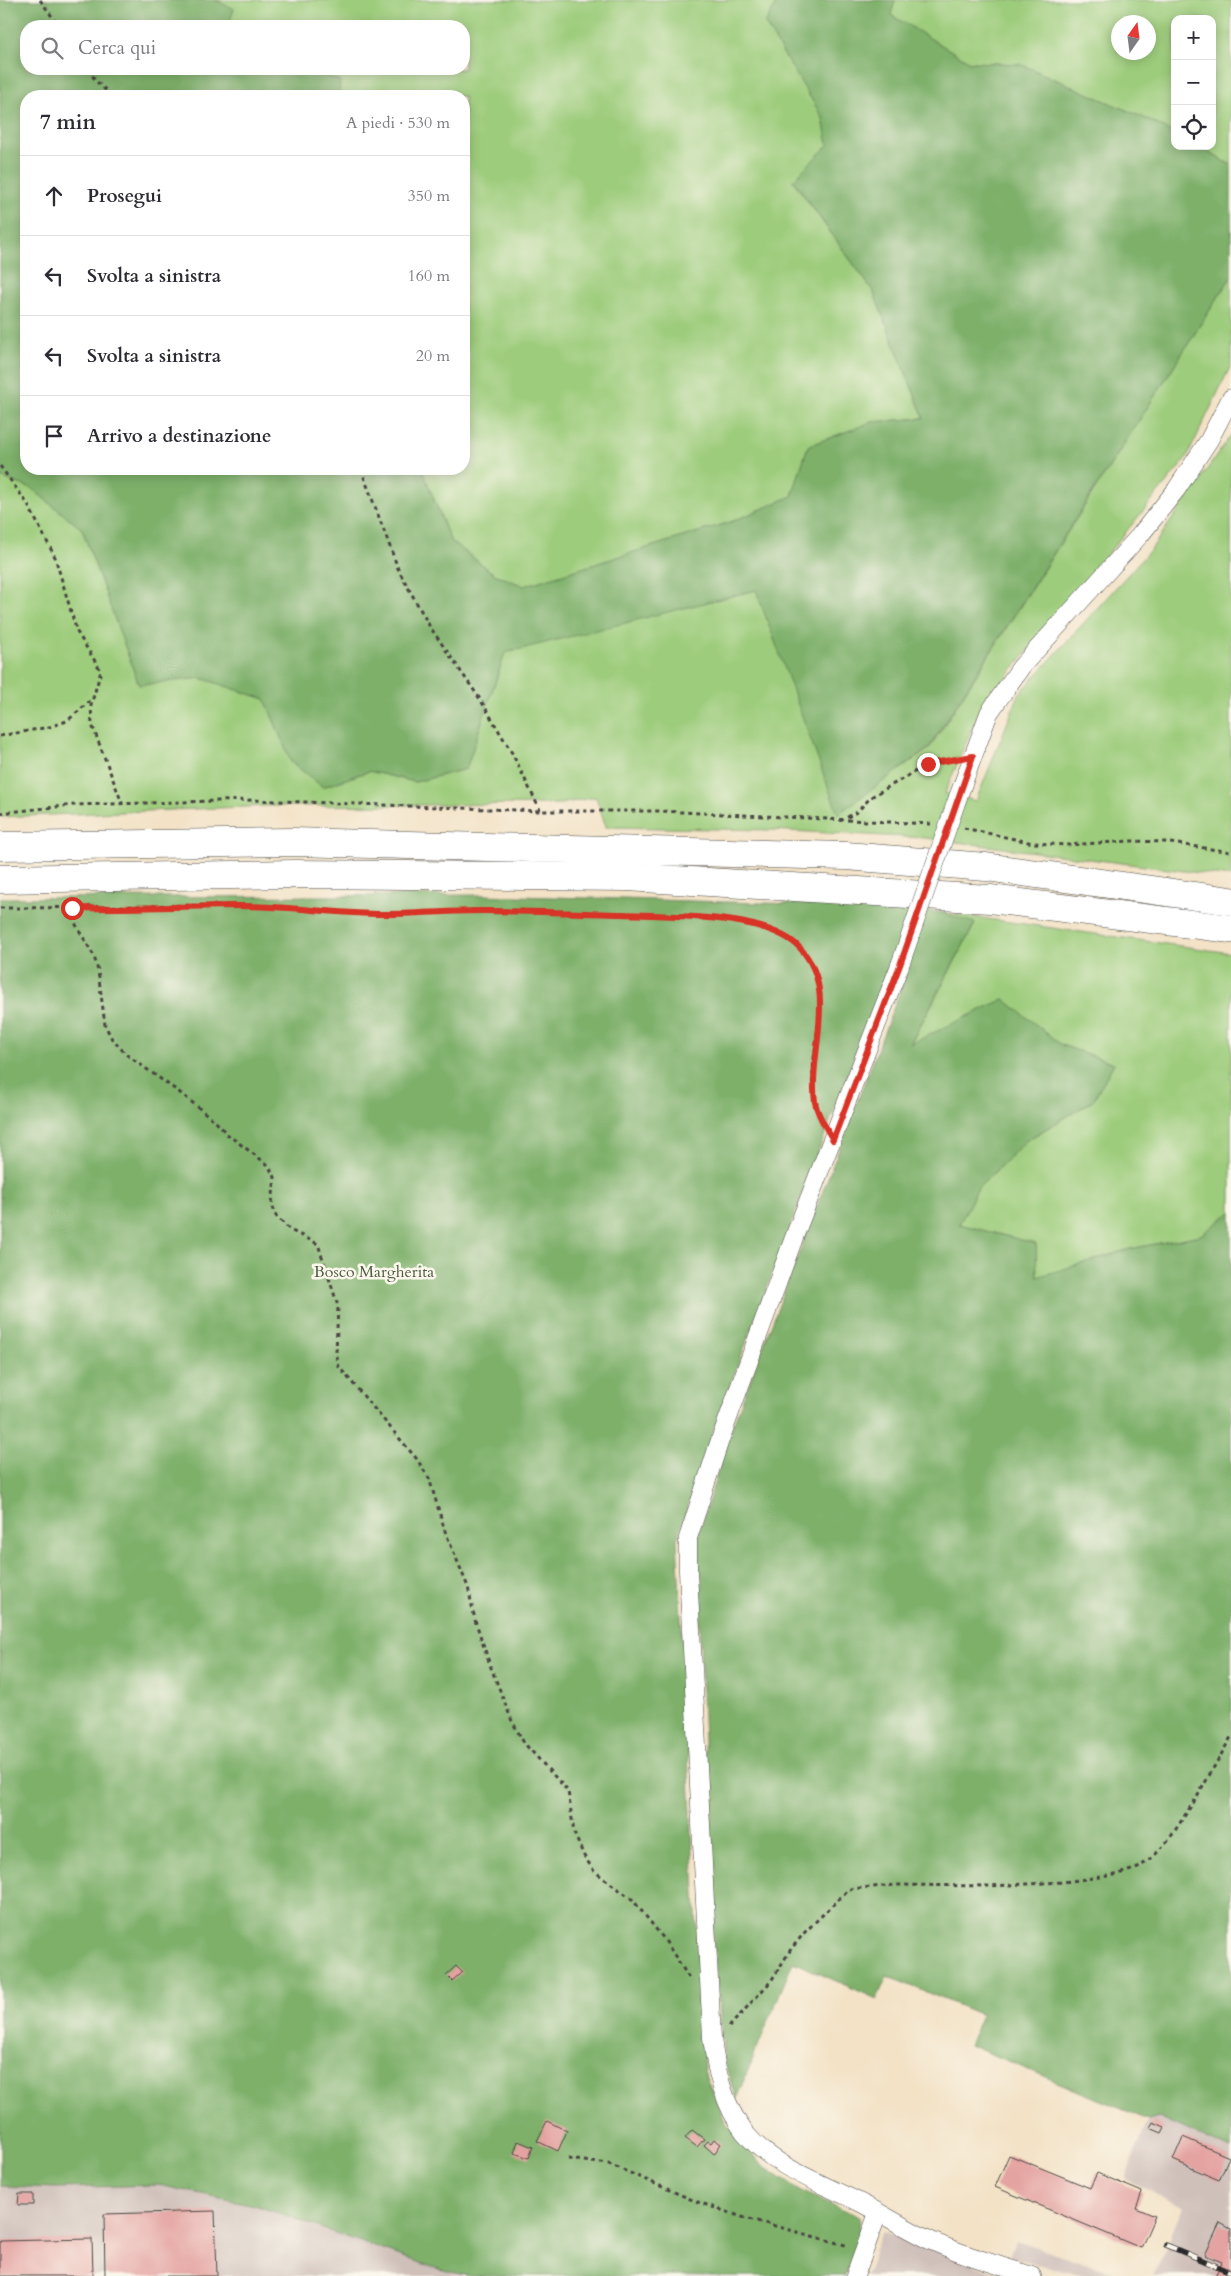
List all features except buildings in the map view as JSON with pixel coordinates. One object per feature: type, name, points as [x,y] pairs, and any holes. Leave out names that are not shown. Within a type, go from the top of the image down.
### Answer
[{"type":"highway","points":[[0,846],[294,842],[846,856],[986,867],[1231,901]]},
{"type":"highway","points":[[0,878],[294,874],[628,877],[990,899],[1231,929]]},
{"type":"street","points":[[1032,2276],[942,2245],[774,2159],[753,2141],[737,2121],[723,2093],[713,2046],[709,1993],[689,1600],[688,1538],[745,1371],[900,965],[989,713],[1021,667],[1153,519],[1208,440],[1231,398]]},
{"type":"street","points":[[855,2276],[878,2213]]},
{"type":"path","points":[[40,0],[55,20]]},
{"type":"path","points":[[92,75],[106,90]]},
{"type":"path","points":[[0,466],[27,503],[55,557],[77,632],[101,671],[92,700],[92,725],[122,803]]},
{"type":"path","points":[[363,475],[399,571],[430,627],[480,699],[512,754],[541,810]]},
{"type":"path","points":[[0,736],[48,727],[67,721],[92,700]]},
{"type":"path","points":[[839,821],[857,812],[871,797],[928,764],[973,756]]},
{"type":"path","points":[[0,813],[41,807],[252,800],[541,810],[660,811],[939,825]]},
{"type":"path","points":[[958,827],[1033,843],[1066,845],[1132,841],[1164,842],[1231,852]]},
{"type":"path","points":[[0,908],[244,906],[383,914],[482,911],[672,915],[711,917],[782,934],[799,947],[813,965],[818,983],[820,1005],[814,1072],[815,1104],[833,1140]]},
{"type":"path","points":[[72,908],[75,922],[94,956],[98,971],[105,1025],[112,1039],[127,1055],[183,1095],[215,1121],[228,1136],[267,1164],[275,1178],[272,1204],[276,1216],[290,1230],[318,1244],[338,1306],[336,1352],[339,1367],[416,1458],[429,1478],[445,1531],[468,1587],[475,1620],[490,1665],[516,1728],[536,1759],[568,1791],[574,1833],[584,1856],[594,1871],[632,1899],[664,1939],[697,1989],[709,1993]]},
{"type":"path","points":[[713,2046],[771,1981],[804,1932],[849,1889],[896,1885],[990,1886],[1064,1882],[1115,1875],[1138,1868],[1153,1857],[1168,1841],[1197,1797],[1231,1737]]},
{"type":"path","points":[[568,2159],[609,2164],[695,2201],[742,2217],[865,2249]]},
{"type":"shaded area","points":[[1159,2117],[1231,2150],[1231,2276],[1154,2276],[1183,2206],[1125,2179],[1148,2120]]},
{"type":"shaded area","points":[[158,2185],[255,2205],[432,2267],[469,2276],[0,2276],[0,2186],[58,2188]]},
{"type":"shaded area","points":[[882,2231],[1004,2276],[866,2276]]},
{"type":"shaded area","points":[[1016,2240],[1123,2276],[1083,2276],[1010,2257]]},
{"type":"green space","points":[[0,0],[215,0],[234,9],[230,20],[20,20],[20,75],[324,75],[340,81],[339,90],[20,90],[20,475],[424,475],[450,540],[494,574],[524,586],[731,522],[792,496],[808,446],[872,422],[924,418],[873,291],[793,180],[828,145],[823,118],[765,24],[778,0],[895,0],[891,15],[970,62],[1020,64],[1149,120],[1171,132],[1171,150],[1204,150],[1231,165],[1231,277],[928,749],[838,814],[756,590],[505,653],[466,769],[415,782],[369,771],[323,787],[291,762],[265,699],[201,678],[139,685],[82,529],[31,488],[0,477]]},
{"type":"green space","points":[[215,0],[778,0],[766,24],[823,118],[828,145],[793,181],[873,291],[924,418],[872,422],[808,446],[792,496],[731,522],[524,586],[494,574],[450,540],[424,475],[470,475],[470,90],[339,90],[339,81],[323,75],[470,75],[470,20],[230,20],[234,9]]},
{"type":"green space","points":[[895,0],[1231,0],[1231,165],[1204,150],[1216,150],[1216,15],[1171,15],[1171,132],[1149,120],[1020,64],[970,62],[890,15]]},
{"type":"green space","points":[[1231,277],[1231,365],[1186,459],[980,709],[945,793],[976,801],[1019,694],[1152,548],[1231,435],[1231,877],[925,838],[770,830],[606,827],[596,797],[560,804],[268,806],[0,817],[0,477],[31,488],[82,529],[139,685],[201,678],[265,699],[291,762],[323,787],[369,771],[415,782],[466,769],[505,653],[580,624],[757,590],[838,813],[929,749]]},
{"type":"green space","name":"Bosco Margherita","points":[[482,895],[904,907],[938,912],[975,923],[910,1044],[1004,999],[1061,1045],[1114,1063],[1093,1101],[1027,1140],[978,1188],[959,1224],[1036,1244],[1037,1277],[1130,1249],[1201,1235],[1231,1212],[1231,2150],[1159,2117],[1148,2120],[969,2045],[982,2015],[887,1976],[877,1999],[793,1962],[736,2099],[724,2060],[711,1916],[696,1541],[732,1427],[908,970],[890,962],[717,1420],[677,1539],[704,2071],[726,2124],[764,2167],[801,2191],[860,2217],[858,2243],[845,2276],[469,2276],[432,2267],[255,2205],[158,2185],[58,2188],[0,2186],[0,898]]},
{"type":"green space","points":[[938,912],[1231,953],[1231,1212],[1201,1235],[1130,1249],[1037,1278],[1036,1244],[959,1224],[978,1188],[1027,1140],[1093,1101],[1114,1063],[1061,1045],[1004,999],[910,1045],[975,924]]},
{"type":"railway","points":[[1166,2245],[1231,2272]]},
{"type":"route","points":[[72,908],[244,906],[383,914],[482,911],[672,915],[711,917],[782,934],[799,947],[813,965],[818,983],[820,1005],[814,1072],[815,1104],[833,1140],[900,965],[973,756],[928,764]]}]
